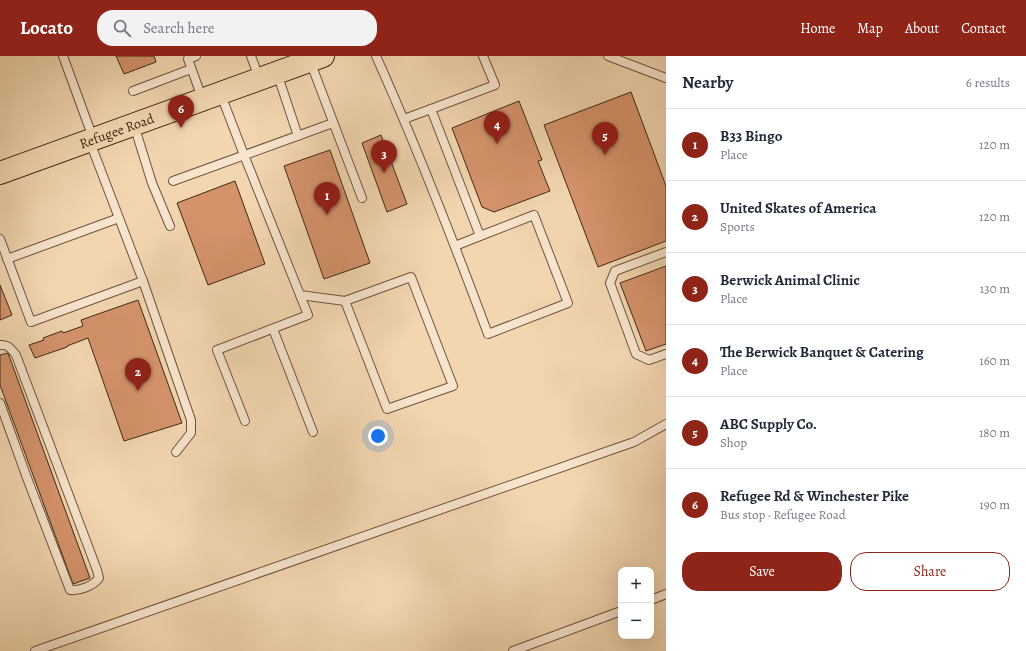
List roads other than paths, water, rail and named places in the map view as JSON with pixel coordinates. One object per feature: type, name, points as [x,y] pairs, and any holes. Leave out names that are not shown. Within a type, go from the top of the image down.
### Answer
[{"type":"main road","name":"Refugee Road","points":[[0,173],[317,58]]},
{"type":"lane","points":[[63,56],[91,140],[143,281],[191,420],[191,433],[176,452]]},
{"type":"lane","points":[[196,56],[188,59],[191,69],[211,96],[244,155],[308,315],[217,350],[244,421]]},
{"type":"lane","points":[[251,56],[268,75],[298,136]]},
{"type":"lane","points":[[376,56],[404,119],[455,246],[488,334],[568,303],[534,215],[455,246]]},
{"type":"lane","points":[[608,56],[666,78]]},
{"type":"lane","points":[[404,119],[495,85],[486,57]]},
{"type":"lane","points":[[317,58],[333,123],[362,198]]},
{"type":"lane","points":[[133,91],[191,69]]},
{"type":"lane","points":[[431,109],[480,236]]},
{"type":"lane","points":[[173,181],[333,123]]},
{"type":"lane","points":[[134,124],[152,182],[170,226]]},
{"type":"lane","points":[[7,259],[119,218]]},
{"type":"lane","points":[[0,239],[31,322],[143,281]]},
{"type":"lane","points":[[666,252],[615,271],[610,282],[636,354],[649,360],[666,354]]},
{"type":"lane","points":[[300,295],[344,301],[412,277],[453,386],[387,409],[344,301]]},
{"type":"lane","points":[[273,329],[313,432]]},
{"type":"lane","points":[[0,345],[10,348],[16,355],[97,570],[99,578],[95,582],[81,589],[70,590],[29,485],[0,403]]},
{"type":"lane","points":[[35,651],[634,442],[666,424]]},
{"type":"lane","points":[[654,599],[666,594]]},
{"type":"lane","points":[[513,651],[618,612]]},
{"type":"place","name":"Refugee Rd & Winchester Pike","points":[[181,128]]},
{"type":"place","name":"The Berwick Banquet & Catering","points":[[497,144]]},
{"type":"place","name":"ABC Supply Co.","points":[[605,155]]},
{"type":"place","name":"Berwick Animal Clinic","points":[[384,173]]},
{"type":"place","name":"B33 Bingo","points":[[327,215]]},
{"type":"place","name":"United Skates of America","points":[[138,391]]}]
